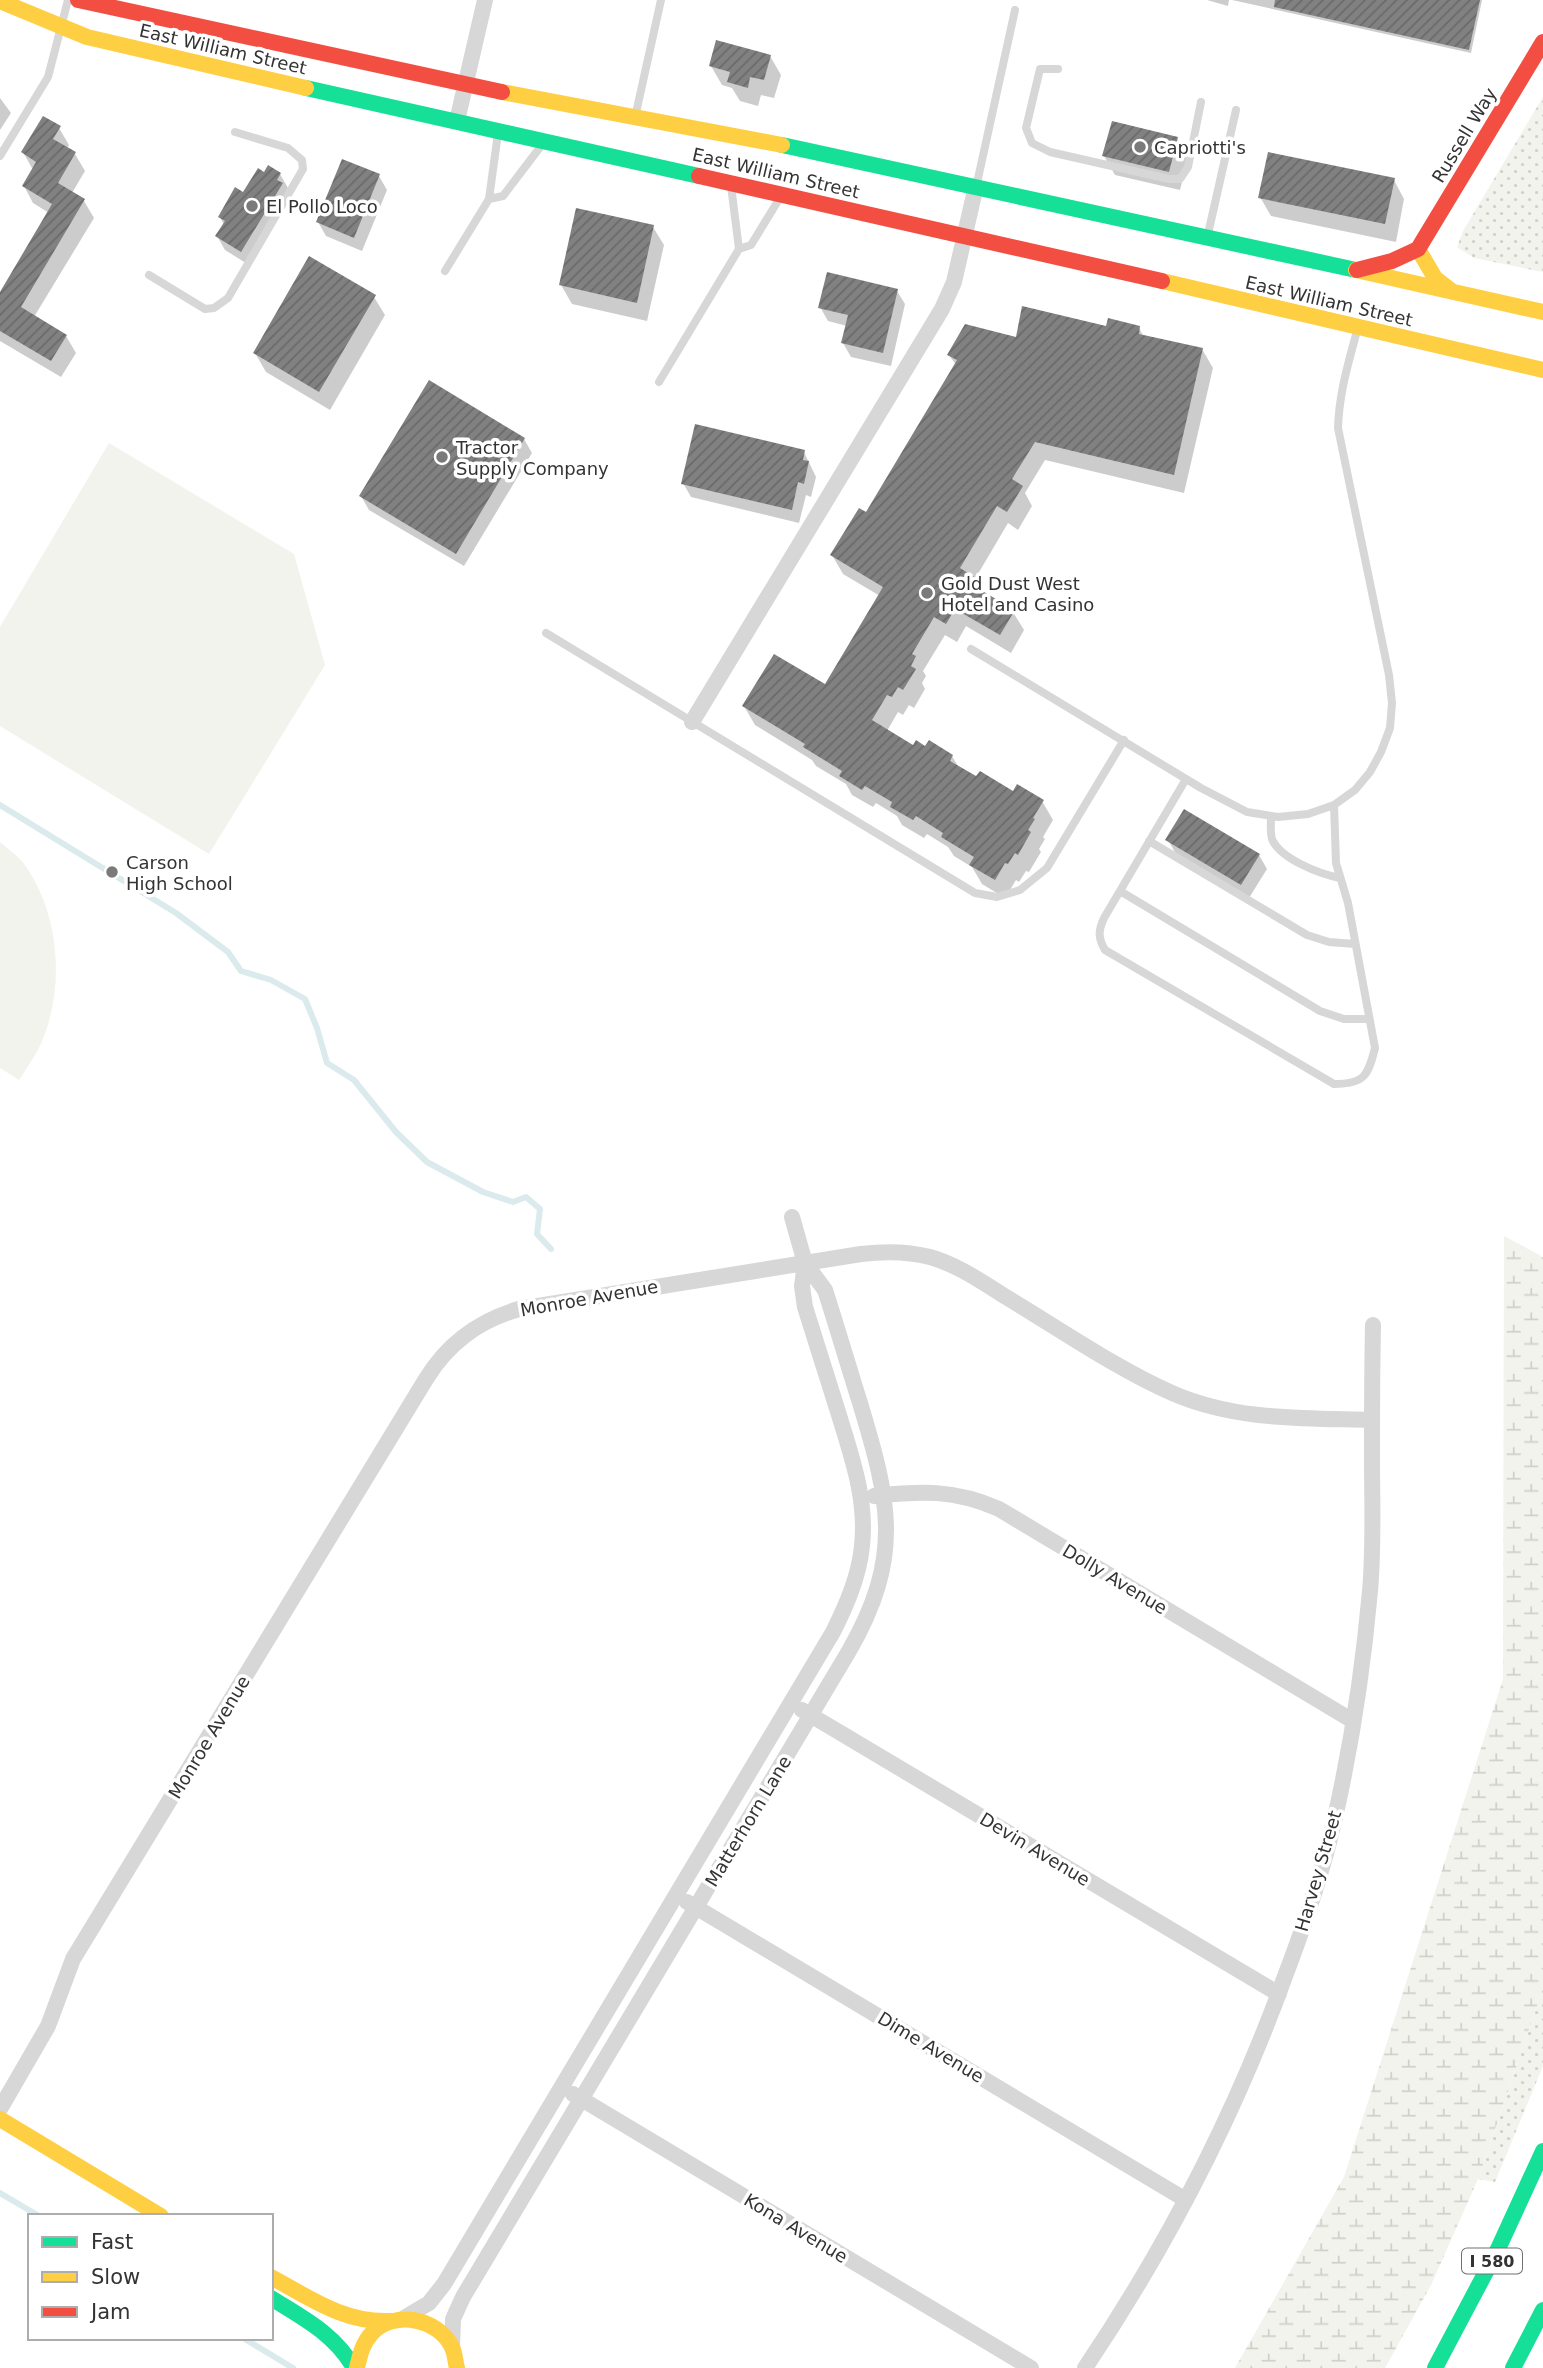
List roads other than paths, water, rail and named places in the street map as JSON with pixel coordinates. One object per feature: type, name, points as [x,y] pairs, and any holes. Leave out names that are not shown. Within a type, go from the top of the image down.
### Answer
[{"type":"main road","name":"East William Street","points":[[78,0],[464,83],[837,155],[1543,312]]},
{"type":"main road","name":"East William Street","points":[[7,1],[87,37],[153,54],[965,235],[1543,370]]},
{"type":"main road","name":"Russell Way","points":[[1418,249],[1543,42]]},
{"type":"main road","points":[[1351,271],[1380,265],[1418,249],[1435,278],[1453,292]]},
{"type":"main road","points":[[0,2119],[158,2214]]},
{"type":"main road","name":"I 580","points":[[1435,2368],[1497,2249],[1543,2151]]},
{"type":"main road","points":[[273,2278],[340,2315],[366,2322],[398,2319],[428,2323],[438,2329],[457,2361]]},
{"type":"main road","points":[[273,2299],[328,2334],[356,2368]]},
{"type":"main road","points":[[1513,2368],[1543,2310]]},
{"type":"main road","points":[[356,2368],[364,2342],[381,2325],[398,2319]]},
{"type":"street","points":[[457,121],[485,0]]},
{"type":"street","points":[[692,722],[943,309],[954,282],[976,186]]},
{"type":"street","name":"Matterhorn Lane","points":[[457,2361],[452,2329],[457,2308],[856,1641],[871,1607],[885,1551],[885,1495],[877,1460],[828,1300],[820,1280],[806,1263],[792,1217]]},
{"type":"street","name":"Monroe Avenue","points":[[0,2109],[48,2026],[73,1959],[426,1379],[444,1353],[485,1321],[519,1309],[806,1263],[879,1252],[897,1252],[932,1258],[964,1271],[1153,1384],[1194,1401],[1264,1416],[1372,1420]]},
{"type":"street","name":"Matterhorn Lane","points":[[398,2319],[429,2303],[444,2284],[833,1632],[854,1585],[862,1548],[861,1497],[855,1465],[805,1307],[803,1286],[806,1263]]},
{"type":"street","name":"Harvey Street","points":[[1085,2368],[1142,2279],[1228,2117],[1279,1994],[1320,1875],[1343,1781],[1366,1624],[1371,1566],[1373,1325]]},
{"type":"street","name":"Dolly Avenue","points":[[861,1497],[913,1492],[945,1493],[974,1499],[999,1509],[1353,1721]]},
{"type":"street","name":"Devin Avenue","points":[[790,1703],[1279,1994]]},
{"type":"street","name":"Dime Avenue","points":[[676,1895],[1186,2200]]},
{"type":"street","name":"Kona Avenue","points":[[561,2088],[1031,2368]]},
{"type":"lane","points":[[0,156],[48,77],[68,0]]},
{"type":"lane","points":[[636,117],[661,0]]},
{"type":"lane","points":[[976,186],[1015,10]]},
{"type":"lane","points":[[1058,69],[1040,69],[1026,128],[1032,143],[1050,152],[1169,179],[1180,179],[1188,167],[1201,102]]},
{"type":"lane","points":[[1207,237],[1236,110]]},
{"type":"lane","points":[[445,271],[489,199],[499,130]]},
{"type":"lane","points":[[149,275],[205,309],[214,308],[228,298],[303,169],[302,160],[288,148],[235,132]]},
{"type":"lane","points":[[489,199],[503,196],[545,141]]},
{"type":"lane","points":[[659,382],[739,249],[731,183]]},
{"type":"lane","points":[[739,249],[751,245],[782,195]]},
{"type":"lane","points":[[971,649],[1186,779],[1247,812],[1271,816],[1308,814],[1334,805],[1354,790],[1370,772],[1381,752],[1390,728],[1392,703],[1389,675],[1338,428],[1342,384],[1357,328]]},
{"type":"lane","points":[[546,633],[975,893],[997,897],[1020,890],[1047,868],[1124,740]]},
{"type":"lane","points":[[1186,779],[1099,928],[1099,940],[1105,950],[1334,1084],[1351,1084],[1363,1079],[1371,1065],[1375,1048],[1336,863],[1334,805]]},
{"type":"lane","points":[[1271,816],[1271,836],[1278,850],[1319,874],[1340,878]]},
{"type":"lane","points":[[1149,841],[1307,935],[1329,942],[1355,944]]},
{"type":"lane","points":[[1120,891],[1320,1011],[1345,1019],[1369,1019]]},
{"type":"waterway","points":[[0,805],[176,913],[228,952],[241,971],[271,980],[305,999],[327,1063],[354,1080],[396,1132],[427,1162],[483,1192],[513,1202],[526,1197],[540,1209],[537,1234],[551,1249]]},
{"type":"waterway","points":[[0,2193],[36,2214]]},
{"type":"waterway","points":[[246,2340],[293,2368]]},
{"type":"place","name":"Capriotti's","points":[[1140,147]]},
{"type":"place","name":"El Pollo Loco","points":[[252,206]]},
{"type":"place","name":"Tractor Supply Company","points":[[442,457]]},
{"type":"place","name":"Gold Dust West Hotel and Casino","points":[[927,593]]},
{"type":"place","name":"Carson High School","points":[[112,872]]}]
